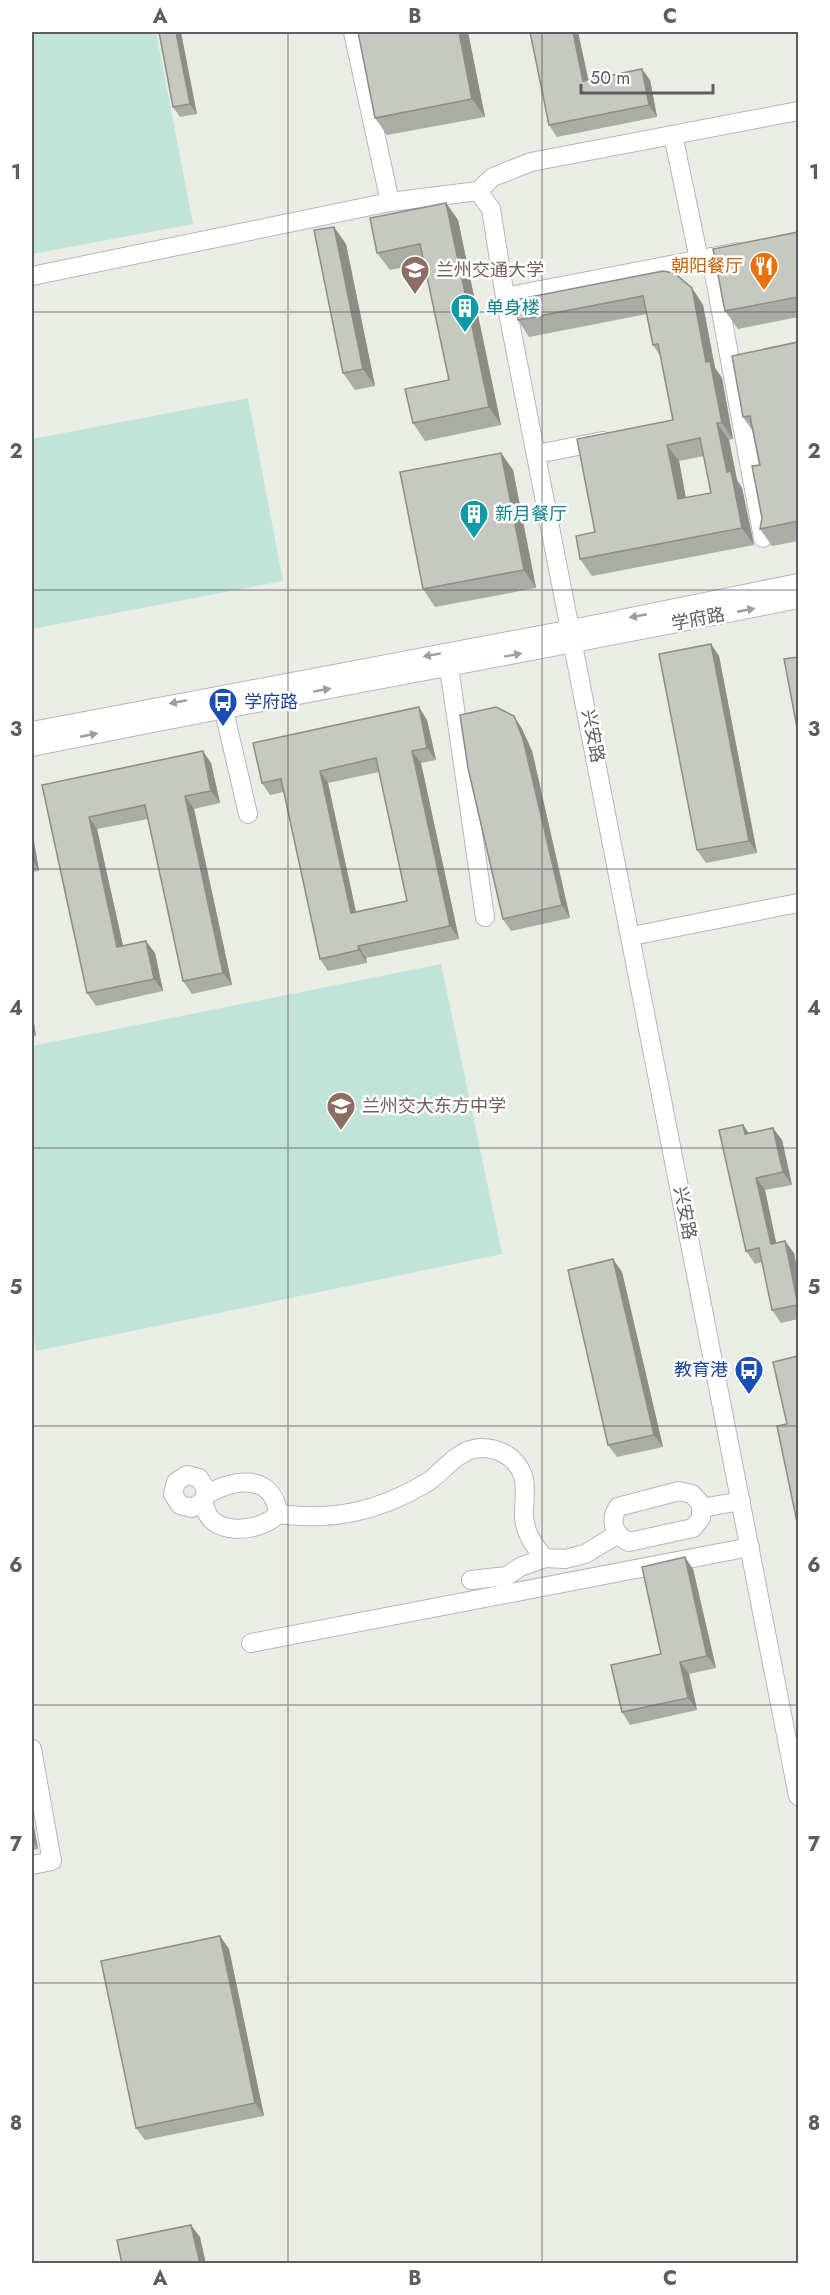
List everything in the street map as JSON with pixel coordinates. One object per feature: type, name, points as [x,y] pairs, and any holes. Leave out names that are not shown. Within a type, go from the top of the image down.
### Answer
[{"type":"street","points":[[353,32],[390,202]]},
{"type":"street","points":[[32,276],[390,202],[478,191],[493,177],[531,162],[798,111]]},
{"type":"street","points":[[673,135],[705,258],[764,538]]},
{"type":"street","name":"兴安路","points":[[478,191],[491,209],[505,297],[574,637],[798,1796]]},
{"type":"street","points":[[505,297],[755,249]]},
{"type":"street","points":[[537,454],[623,437]]},
{"type":"street","name":"学府路","points":[[32,731],[449,667],[798,583]]},
{"type":"street","name":"学府路","points":[[32,747],[221,701],[798,599]]},
{"type":"street","points":[[449,667],[485,916]]},
{"type":"street","points":[[221,701],[248,814]]},
{"type":"street","points":[[632,936],[798,903]]},
{"type":"street","points":[[278,1514],[310,1518],[344,1516],[386,1502],[426,1483],[461,1454],[472,1449],[485,1448],[511,1458],[520,1469],[526,1482],[524,1514],[526,1530],[534,1546],[545,1558]]},
{"type":"street","points":[[238,1482],[262,1486],[273,1495],[278,1514],[271,1522],[252,1529],[223,1526],[211,1518],[204,1498],[220,1486],[238,1482]]},
{"type":"street","points":[[686,1491],[698,1498],[702,1508],[701,1518],[693,1528],[629,1542],[618,1534],[613,1520],[618,1507],[686,1491]]},
{"type":"street","points":[[702,1508],[741,1501]]},
{"type":"street","points":[[471,1581],[507,1576],[520,1567],[545,1558],[565,1559],[585,1554],[618,1534]]},
{"type":"street","points":[[251,1643],[750,1547]]},
{"type":"street","points":[[32,1749],[52,1861],[32,1865]]},
{"type":"shaded area","points":[[32,32],[156,32],[193,224],[32,254]]},
{"type":"shaded area","points":[[248,398],[283,581],[32,629],[32,439]]},
{"type":"shaded area","name":"兰州交大东方中学","points":[[441,964],[502,1254],[36,1351],[32,1328],[32,1046]]},
{"type":"building","points":[[159,32],[176,32],[190,104],[173,107]]},
{"type":"building","points":[[358,32],[459,32],[472,99],[375,118]]},
{"type":"building","points":[[530,32],[573,32],[583,81],[642,69],[649,105],[549,125]]},
{"type":"building","name":"单身楼","points":[[446,203],[489,407],[413,423],[405,389],[449,380],[420,244],[377,253],[370,218]]},
{"type":"building","points":[[334,227],[363,369],[343,373],[314,230]]},
{"type":"building","name":"朝阳餐厅","points":[[798,232],[798,297],[725,311],[713,249]]},
{"type":"building","points":[[663,271],[674,273],[692,288],[706,362],[710,361],[722,423],[717,423],[727,472],[731,471],[742,528],[580,559],[576,536],[595,532],[577,439],[673,420],[658,344],[653,345],[643,296],[518,320],[514,300]],"holes":[[[700,438],[711,493],[678,499],[667,445]]]},
{"type":"building","points":[[798,342],[798,521],[760,529],[762,518],[752,466],[760,465],[750,416],[743,417],[732,356]]},
{"type":"building","name":"新月餐厅","points":[[501,453],[524,570],[423,589],[400,472]]},
{"type":"building","points":[[711,644],[749,841],[697,850],[659,654]]},
{"type":"building","points":[[798,657],[798,733],[784,659]]},
{"type":"building","points":[[419,707],[427,748],[412,751],[450,926],[358,946],[359,950],[320,959],[281,779],[262,783],[253,743]],"holes":[[[376,758],[407,901],[351,913],[320,771]]]},
{"type":"building","points":[[496,707],[514,716],[523,739],[562,905],[503,919],[468,768],[460,715]]},
{"type":"building","points":[[203,751],[211,791],[185,796],[223,973],[183,981],[145,805],[89,817],[117,947],[146,941],[154,979],[87,993],[42,785]]},
{"type":"building","points":[[743,1125],[745,1134],[773,1128],[783,1172],[756,1178],[771,1244],[785,1241],[798,1305],[772,1310],[759,1248],[746,1251],[719,1130]]},
{"type":"building","points":[[613,1259],[654,1435],[608,1445],[568,1270]]},
{"type":"building","points":[[798,1356],[798,1527],[777,1426],[787,1424],[773,1362]]},
{"type":"building","points":[[685,1557],[707,1656],[680,1662],[688,1698],[622,1712],[611,1665],[661,1654],[642,1567]]},
{"type":"building","points":[[220,1936],[255,2103],[136,2128],[101,1961]]},
{"type":"building","points":[[191,2225],[200,2264],[122,2264],[117,2240]]},
{"type":"place","name":"朝阳餐厅","points":[[764,292]]},
{"type":"place","name":"兰州交通大学","points":[[415,296]]},
{"type":"place","name":"单身楼","points":[[465,334]]},
{"type":"place","name":"新月餐厅","points":[[474,540]]},
{"type":"place","name":"学府路","points":[[223,728]]},
{"type":"place","name":"兰州交大东方中学","points":[[341,1132]]},
{"type":"place","name":"教育港","points":[[749,1396]]}]
